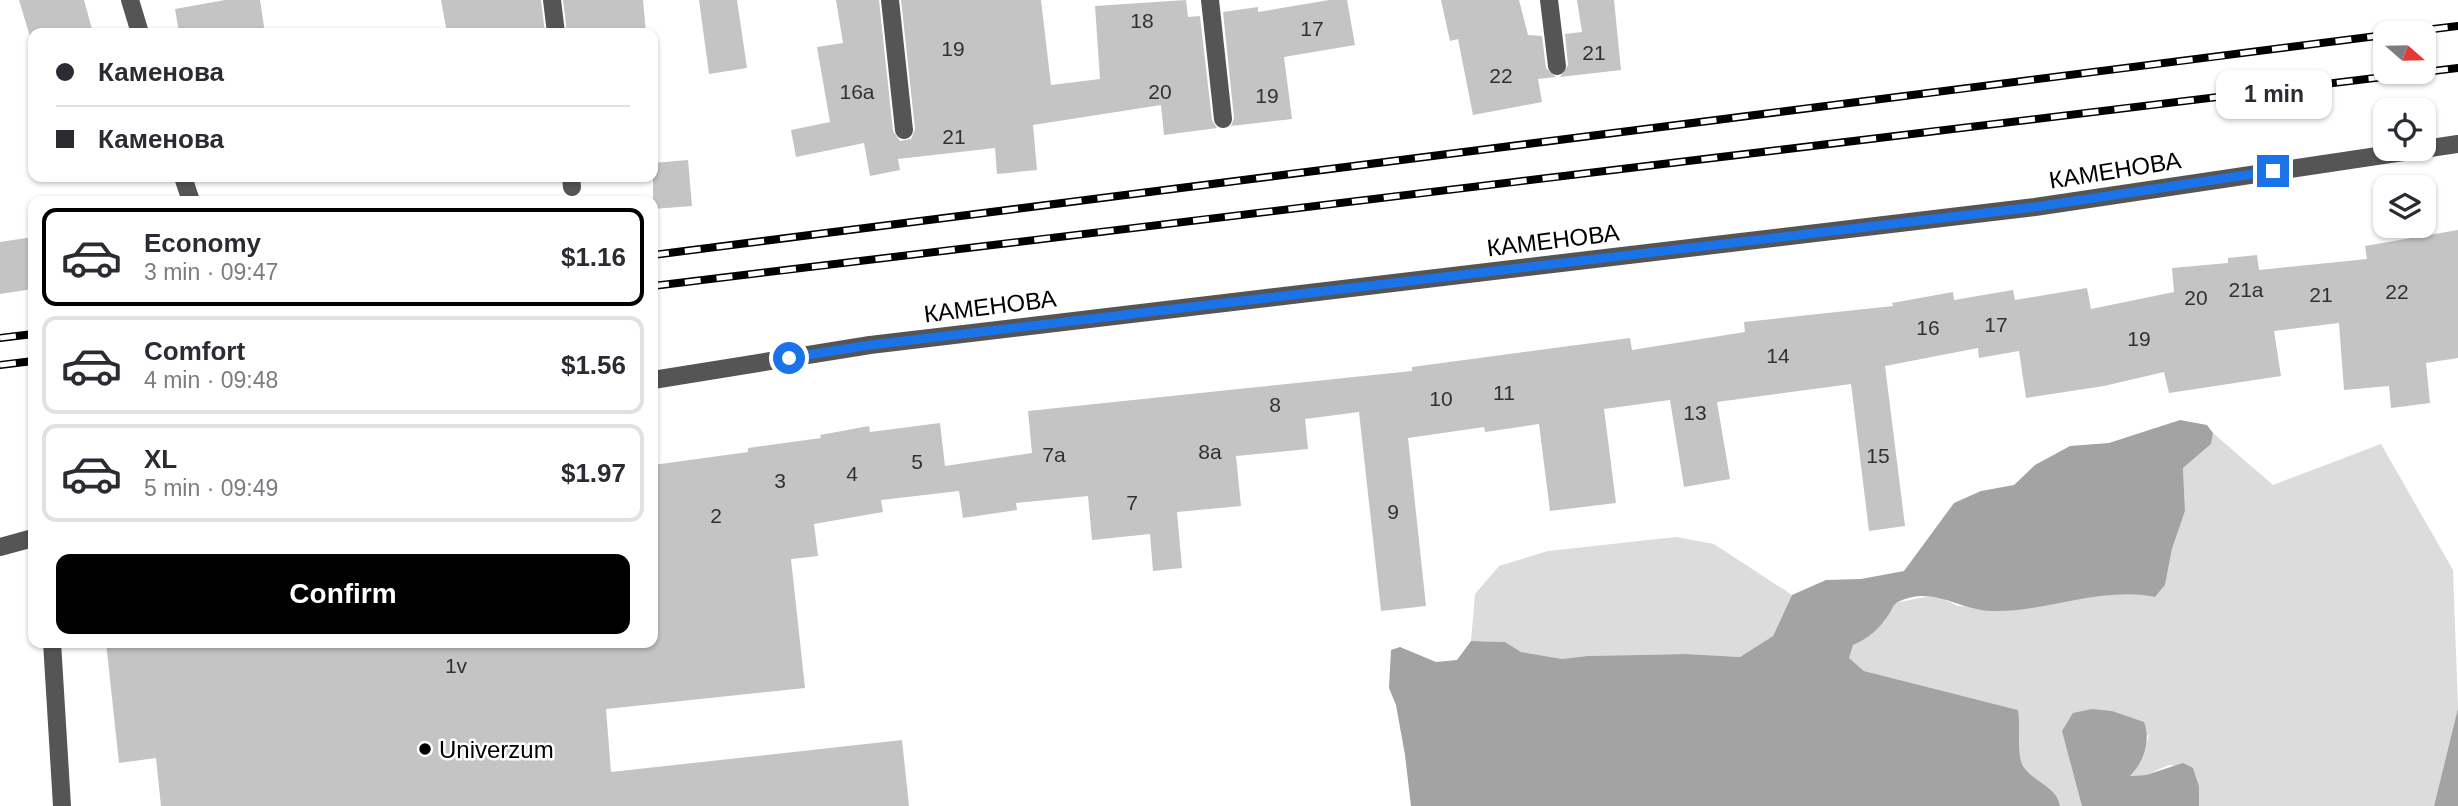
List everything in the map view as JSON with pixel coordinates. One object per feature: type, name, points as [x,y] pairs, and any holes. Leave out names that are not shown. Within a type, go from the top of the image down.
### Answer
[{"type":"street","points":[[130,0],[138,28]]},
{"type":"street","points":[[552,0],[555,28]]},
{"type":"street","points":[[890,0],[904,130]]},
{"type":"street","points":[[1210,0],[1223,119]]},
{"type":"street","points":[[1549,0],[1557,66]]},
{"type":"street","name":"КАМЕНОВА","points":[[658,379],[870,345],[2035,207],[2458,144]]},
{"type":"street","points":[[0,547],[28,539]]},
{"type":"street","points":[[51,648],[62,806]]},
{"type":"shaded area","points":[[2180,420],[2207,425],[2213,433],[2211,444],[2183,468],[2185,511],[2172,549],[2165,585],[2155,597],[2113,595],[2012,611],[1991,611],[1933,597],[1910,597],[1896,603],[1878,628],[1853,645],[1849,658],[1864,671],[2018,710],[2023,766],[2055,794],[2060,806],[1411,806],[1396,705],[1389,688],[1391,650],[1400,647],[1436,662],[1457,660],[1471,641],[1505,642],[1521,652],[1562,659],[1687,654],[1740,657],[1773,636],[1792,595],[1826,580],[1861,579],[1904,571],[1954,503],[1981,491],[2014,485],[2035,465],[2070,446],[2109,443]]},
{"type":"shaded area","points":[[2213,433],[2273,485],[2381,444],[2453,570],[2458,708],[2434,806],[2199,806],[2199,786],[2193,769],[2169,765],[2146,775],[2129,776],[2145,752],[2149,734],[2080,791],[2082,806],[2060,806],[2055,794],[2023,766],[2018,710],[1864,671],[1849,658],[1853,644],[1872,633],[1895,603],[1935,595],[1958,606],[2017,609],[2102,595],[2135,593],[2155,597],[2165,585],[2172,549],[2185,511],[2183,468],[2211,444]]},
{"type":"shaded area","points":[[1676,537],[1714,544],[1792,595],[1773,636],[1740,657],[1687,654],[1562,659],[1521,652],[1505,642],[1471,641],[1475,594],[1499,566],[1548,551]]},
{"type":"shaded area","points":[[2458,708],[2458,806],[2434,806]]},
{"type":"shaded area","points":[[2092,709],[2112,711],[2144,722],[2147,736],[2145,751],[2130,776],[2146,775],[2183,763],[2193,768],[2199,786],[2199,806],[2082,806],[2062,731],[2073,713]]},
{"type":"building","points":[[19,0],[84,0],[92,28],[28,28]]},
{"type":"building","points":[[225,0],[260,0],[264,28],[178,28],[175,9]]},
{"type":"building","points":[[441,0],[541,0],[544,28],[446,28]]},
{"type":"building","points":[[563,0],[643,0],[646,28],[566,28]]},
{"type":"building","points":[[699,0],[737,0],[747,68],[709,74]]},
{"type":"building","points":[[836,0],[879,0],[893,131],[900,141],[911,139],[915,129],[901,0],[1041,0],[1051,85],[1100,79],[1095,6],[1186,0],[1188,17],[1200,16],[1212,120],[1217,128],[1164,135],[1161,105],[1033,125],[1037,170],[997,174],[995,148],[898,159],[900,170],[870,176],[864,143],[796,157],[791,130],[830,122],[817,47],[843,43]]},
{"type":"building","points":[[1329,0],[1347,0],[1355,45],[1284,57],[1292,119],[1231,126],[1234,118],[1223,12],[1258,7],[1258,12]]},
{"type":"building","points":[[1441,0],[1519,0],[1528,35],[1542,36],[1546,68],[1556,77],[1538,79],[1542,102],[1473,115],[1458,39],[1450,41]]},
{"type":"building","points":[[1577,0],[1614,0],[1621,70],[1560,77],[1568,65],[1565,34],[1582,32]]},
{"type":"building","points":[[688,160],[692,206],[658,209],[658,196],[653,196],[653,182],[658,182],[658,163]]},
{"type":"building","points":[[2458,230],[2458,358],[2426,363],[2430,403],[2391,408],[2389,386],[2344,390],[2339,323],[2274,331],[2281,376],[2169,393],[2164,372],[2104,386],[2026,398],[2019,351],[1979,358],[1978,348],[1885,366],[1905,526],[1869,531],[1851,384],[1717,402],[1730,479],[1684,487],[1670,400],[1604,409],[1616,503],[1550,511],[1539,424],[1485,432],[1484,427],[1408,438],[1426,606],[1381,611],[1359,412],[1305,419],[1308,449],[1236,456],[1241,506],[1177,512],[1182,568],[1153,571],[1150,534],[1092,540],[1088,496],[1016,503],[1017,510],[963,518],[959,491],[881,500],[883,512],[814,524],[818,556],[791,559],[805,688],[606,709],[611,772],[902,740],[909,806],[161,806],[156,758],[119,763],[107,648],[658,648],[658,464],[748,452],[748,448],[821,438],[820,435],[869,426],[870,432],[940,423],[945,466],[1032,453],[1028,411],[1412,371],[1412,367],[1630,338],[1632,350],[1745,332],[1744,322],[1893,306],[1892,303],[1953,292],[1954,300],[2013,290],[2015,300],[2087,288],[2091,309],[2174,292],[2172,268],[2228,263],[2228,258],[2257,255],[2259,270],[2367,259],[2365,246],[2412,238],[2436,238],[2436,234]]},
{"type":"building","points":[[28,238],[28,290],[0,294],[0,242]]},
{"type":"railway","points":[[2436,29],[2458,26]]},
{"type":"railway","points":[[658,254],[2373,37]]},
{"type":"railway","points":[[658,285],[2458,68]]},
{"type":"railway","points":[[0,338],[28,335]]},
{"type":"railway","points":[[0,365],[28,362]]},
{"type":"place","name":"Univerzum","points":[[425,749]]},
{"type":"route","points":[[789,358],[870,345],[2035,207],[2273,171]]}]
